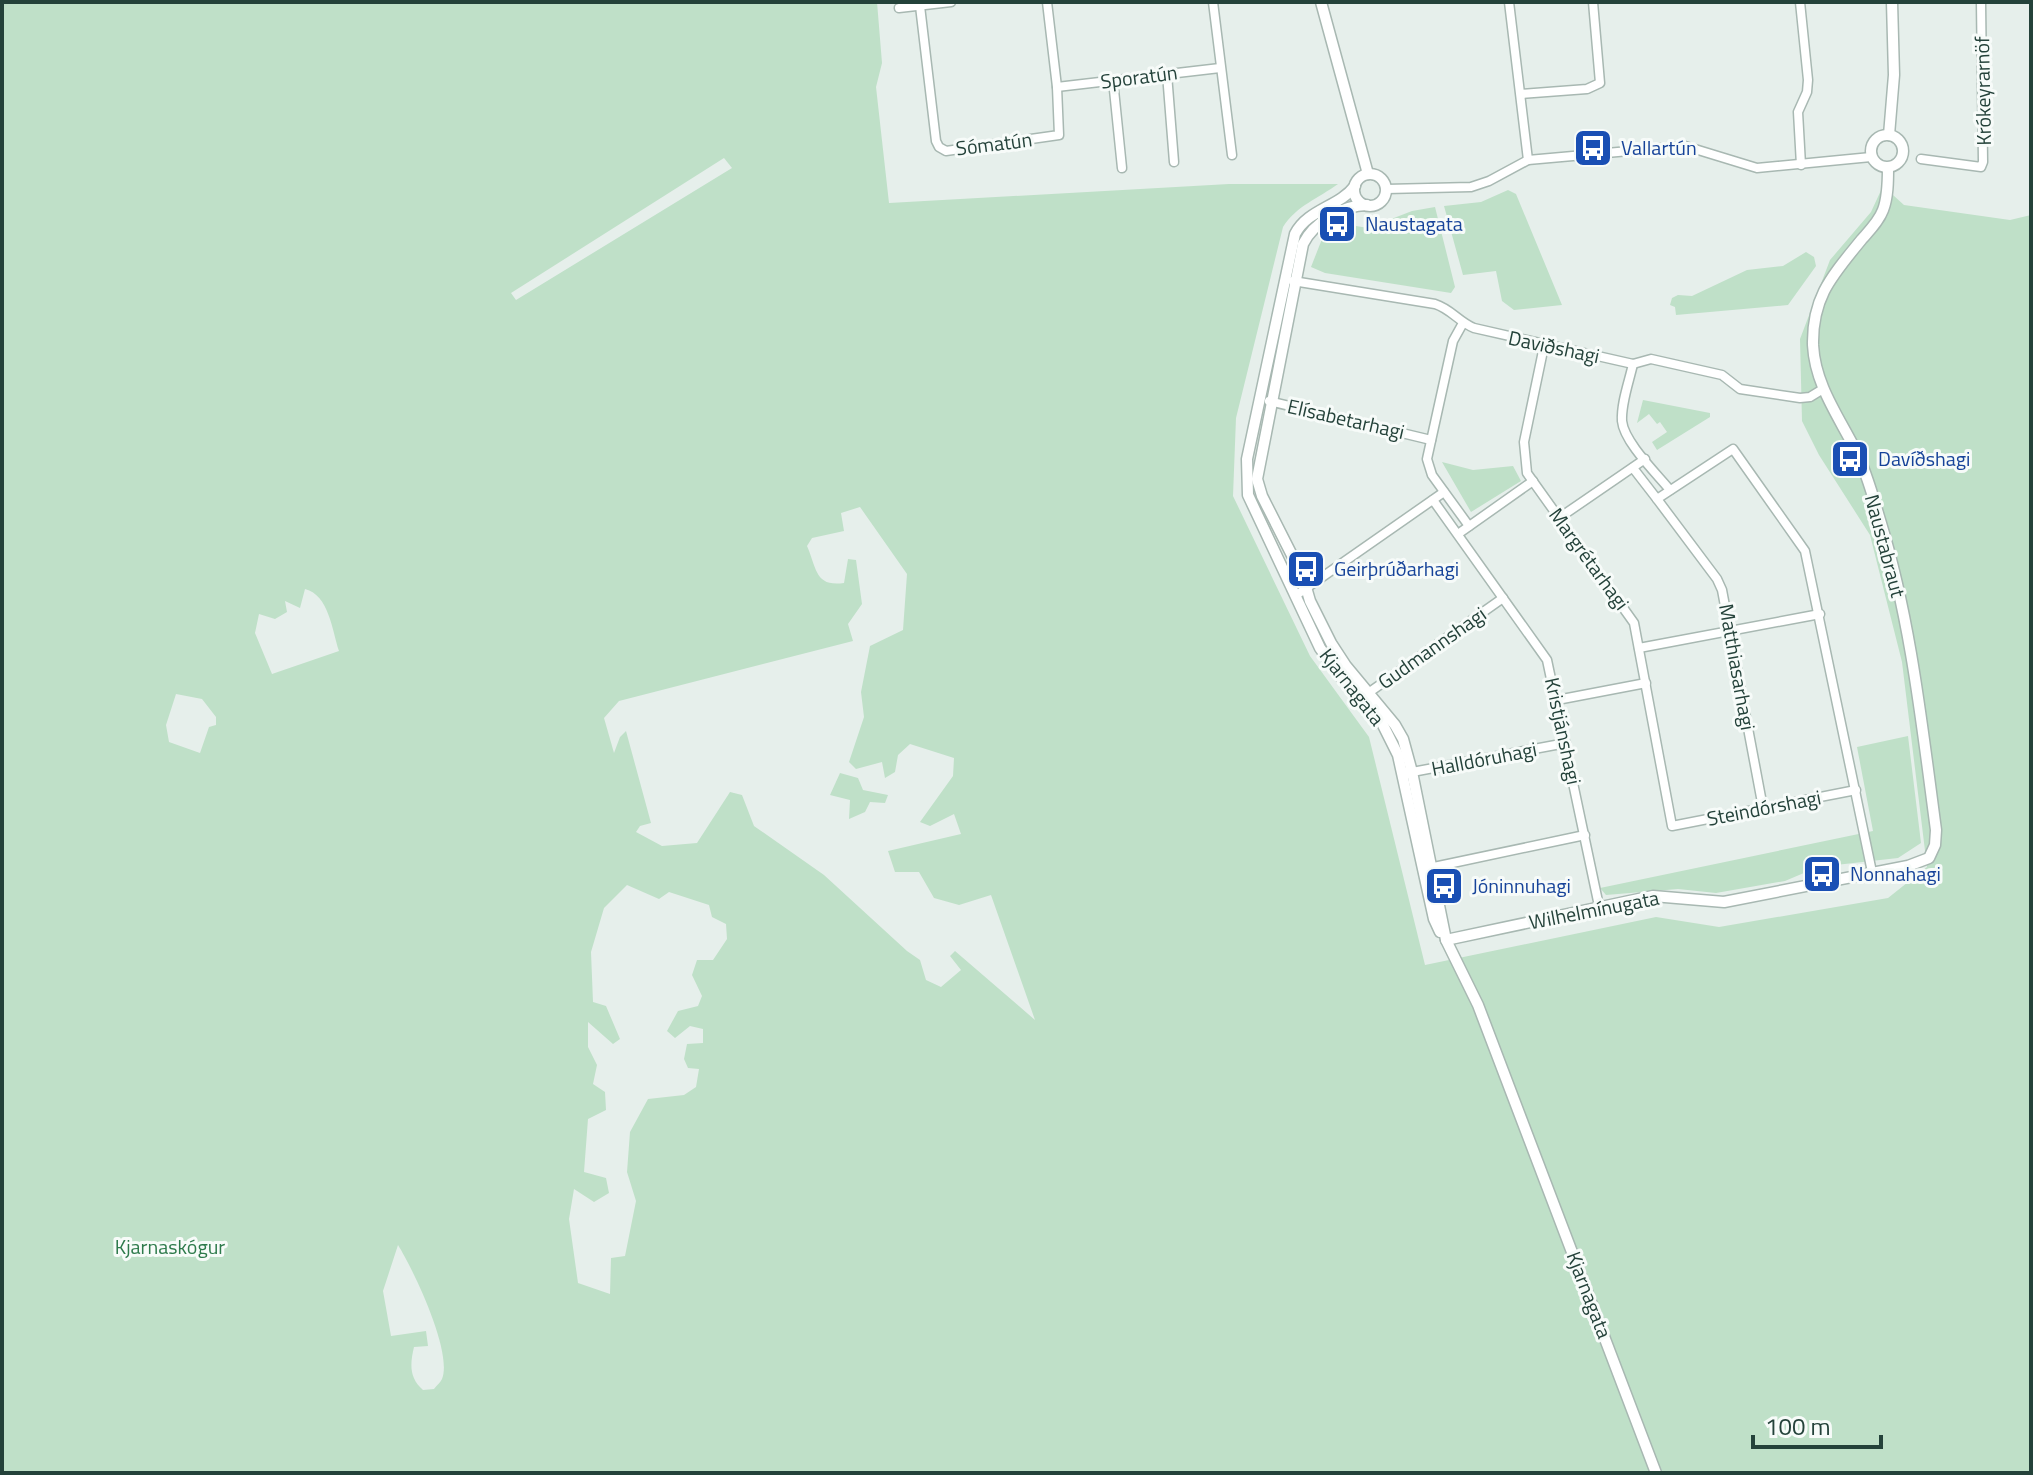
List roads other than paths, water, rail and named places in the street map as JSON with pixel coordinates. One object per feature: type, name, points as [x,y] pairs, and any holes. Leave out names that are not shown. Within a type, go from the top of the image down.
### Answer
[{"type":"street","points":[[899,8],[951,2]]},
{"type":"street","name":"Sómatún","points":[[920,6],[939,147],[946,151],[1059,135],[1047,2]]},
{"type":"street","points":[[1213,2],[1232,155]]},
{"type":"street","points":[[1321,2],[1368,174]]},
{"type":"street","points":[[1509,2],[1528,160]]},
{"type":"street","points":[[1521,94],[1587,89],[1600,83],[1593,2]]},
{"type":"street","points":[[1800,2],[1808,80],[1807,92],[1798,112],[1801,165]]},
{"type":"street","points":[[1889,135],[1894,75],[1892,2]]},
{"type":"street","name":"Krókeyrarnöf","points":[[1921,159],[1981,167],[1983,162],[1981,2]]},
{"type":"street","name":"Sporatún","points":[[1057,87],[1220,68]]},
{"type":"street","points":[[1167,74],[1174,162]]},
{"type":"street","points":[[1113,80],[1122,168]]},
{"type":"street","points":[[1889,135],[1898,139],[1903,154],[1898,164],[1888,168],[1876,164],[1871,157],[1874,141],[1889,135]]},
{"type":"street","points":[[1386,189],[1471,187],[1528,160],[1685,146],[1757,168],[1871,157]]},
{"type":"street","name":"Naustabraut","points":[[1888,168],[1886,198],[1880,216],[1835,272],[1817,306],[1813,350],[1823,389],[1861,461],[1895,576],[1913,662],[1936,830],[1935,845],[1929,858]]},
{"type":"street","points":[[1368,174],[1381,178],[1386,189],[1382,201],[1372,206],[1358,200],[1355,186],[1359,178],[1368,174]]},
{"type":"street","name":"Kjarnagata","points":[[1355,186],[1297,229],[1291,280],[1266,400],[1257,479],[1262,496],[1303,577],[1331,643],[1365,696]]},
{"type":"street","name":"Kjarnagata","points":[[1291,280],[1303,244],[1313,229],[1350,208],[1367,205]]},
{"type":"street","name":"Daviðshagi","points":[[1291,280],[1435,304],[1474,328],[1633,364],[1651,359],[1722,375],[1740,389],[1800,398],[1810,397],[1823,389]]},
{"type":"street","points":[[1463,323],[1453,341],[1428,465],[1469,526]]},
{"type":"street","name":"Margrétarhagi","points":[[1544,346],[1524,442],[1527,473],[1634,623],[1672,826]]},
{"type":"street","points":[[1633,364],[1622,422],[1628,437],[1670,490]]},
{"type":"street","name":"Kjarnagata","points":[[1266,400],[1247,459],[1248,495],[1325,655],[1339,675],[1395,725],[1403,739],[1427,868],[1446,940],[1478,1005],[1656,1473]]},
{"type":"street","name":"Elísabetarhagi","points":[[1266,400],[1431,440]]},
{"type":"street","points":[[1657,499],[1733,449],[1805,551],[1872,872]]},
{"type":"street","points":[[1559,518],[1645,459]]},
{"type":"street","name":"Matthiasarhagi","points":[[1633,468],[1717,579],[1724,596],[1763,808]]},
{"type":"street","points":[[1458,534],[1533,481]]},
{"type":"street","points":[[1295,596],[1444,492]]},
{"type":"street","name":"Kristjánshagi","points":[[1433,500],[1547,660],[1599,906]]},
{"type":"street","name":"Gudmannshagi","points":[[1365,696],[1503,598]]},
{"type":"street","points":[[1639,648],[1820,614]]},
{"type":"street","points":[[1557,700],[1646,683]]},
{"type":"street","name":"Halldóruhagi","points":[[1407,773],[1566,743]]},
{"type":"street","name":"Steindórshagi","points":[[1672,826],[1856,790]]},
{"type":"street","points":[[1427,868],[1585,835]]},
{"type":"street","name":"Wilhelmínugata","points":[[1446,940],[1663,895],[1724,902],[1915,865],[1929,858]]},
{"type":"place","name":"Vallartún","points":[[1593,148]]},
{"type":"place","name":"Naustagata","points":[[1337,224]]},
{"type":"place","name":"Davíðshagi","points":[[1850,459]]},
{"type":"place","name":"Geirþrúðarhagi","points":[[1306,569]]},
{"type":"place","name":"Nonnahagi","points":[[1822,874]]},
{"type":"place","name":"Jóninnuhagi","points":[[1444,886]]},
{"type":"park label","name":"Kjarnaskógur","points":[[170,1247]]}]
